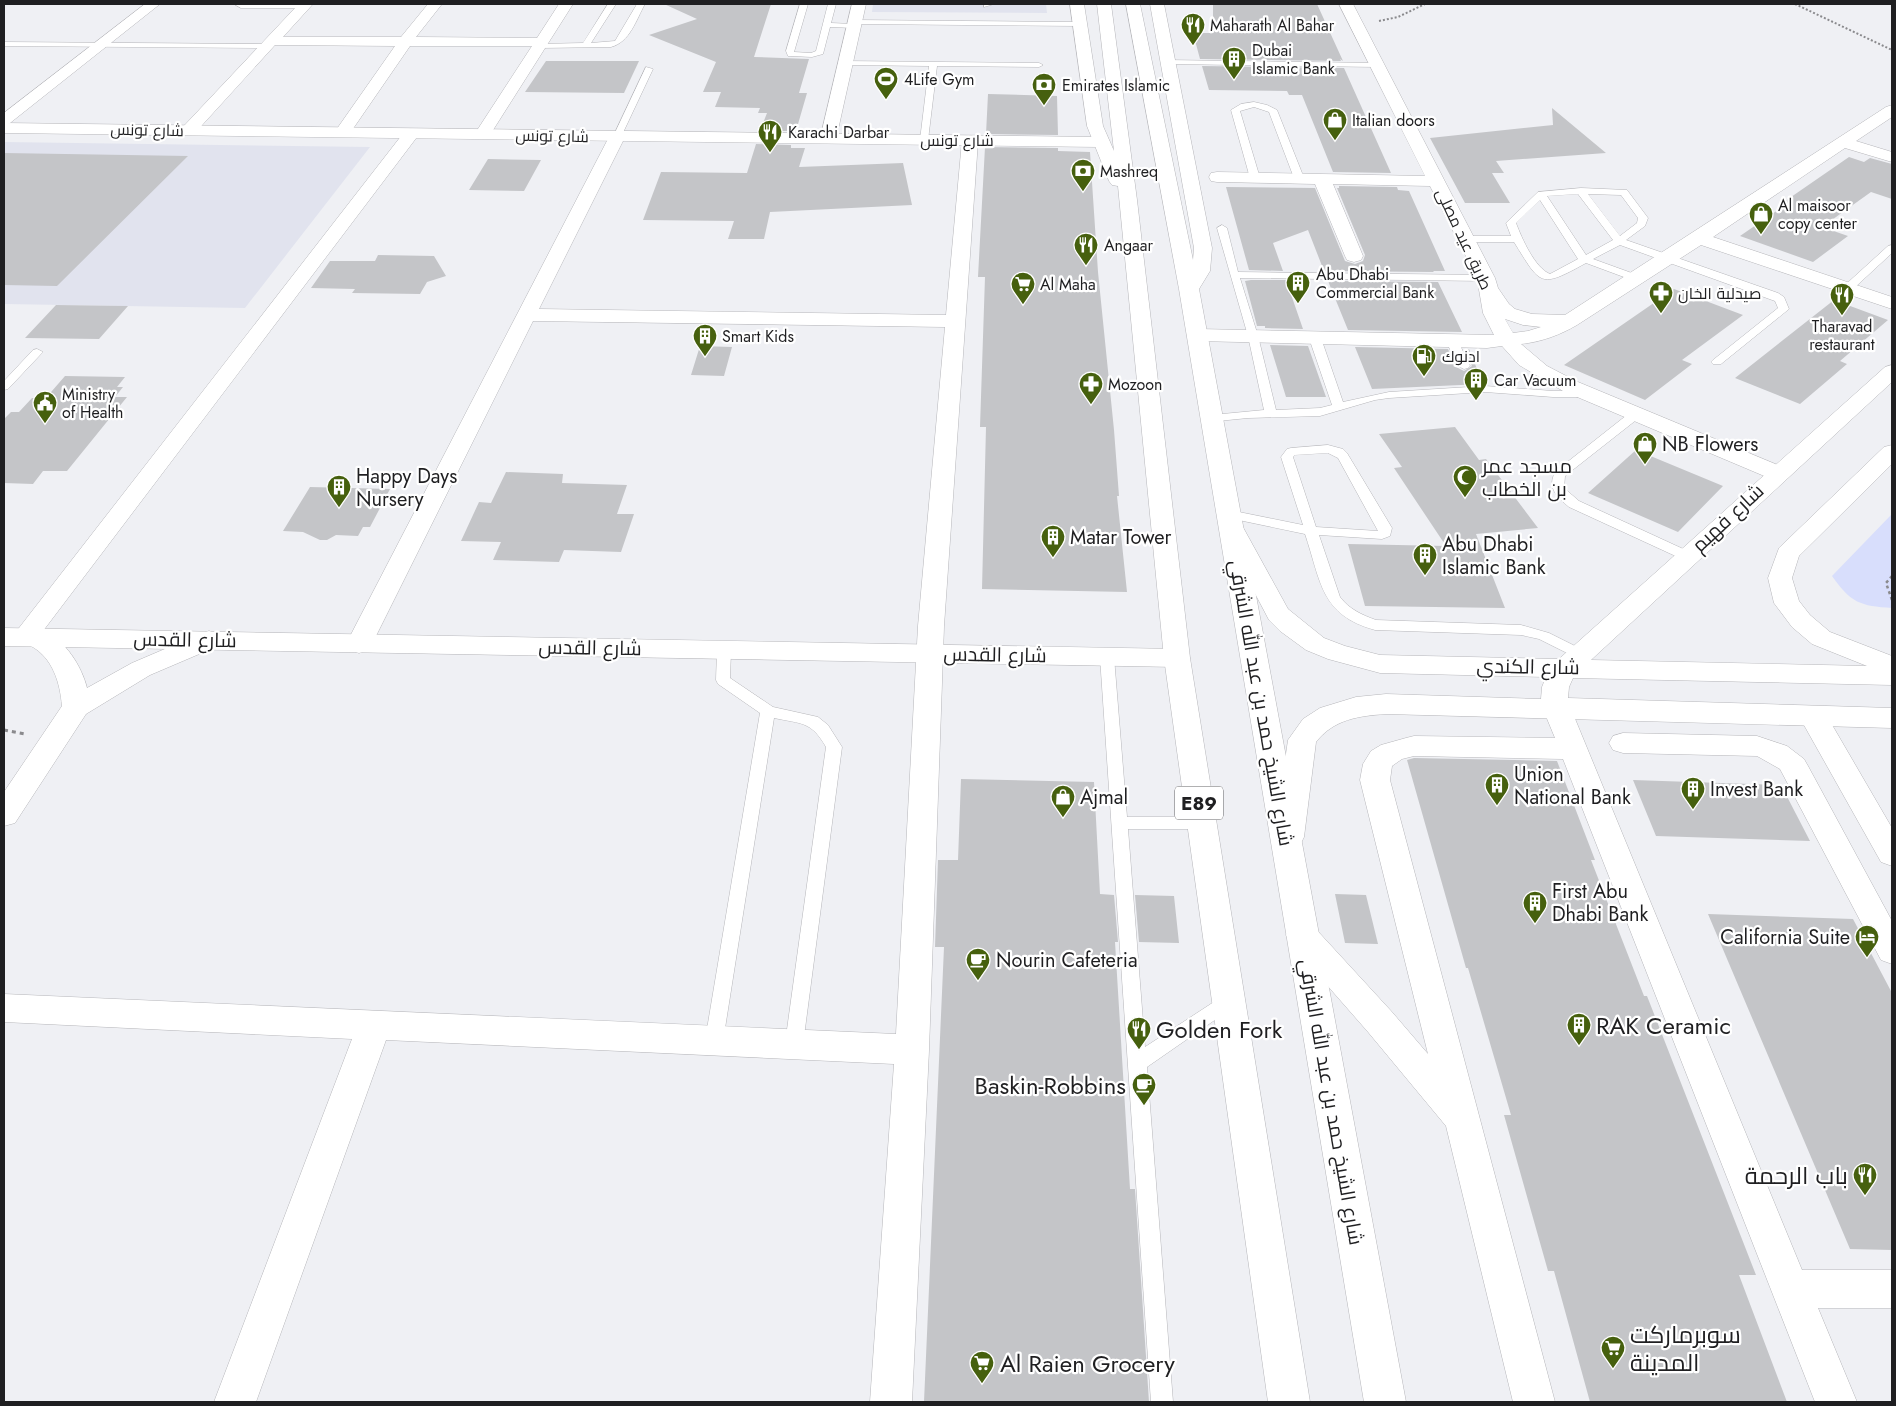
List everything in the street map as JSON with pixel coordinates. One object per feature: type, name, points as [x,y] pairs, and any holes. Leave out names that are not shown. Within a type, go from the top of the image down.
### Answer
[{"type":"main road","points":[[4,120],[153,4]]},
{"type":"main road","points":[[242,4],[306,4]]},
{"type":"main road","points":[[188,131],[306,4]]},
{"type":"main road","points":[[342,133],[404,42],[435,4]]},
{"type":"main road","points":[[482,135],[566,4]]},
{"type":"main road","points":[[828,139],[859,4]]},
{"type":"main road","points":[[1077,4],[1092,113],[1100,142],[1128,200]]},
{"type":"main road","name":"E89","points":[[1104,4],[1128,200],[1177,658],[1289,1402]]},
{"type":"main road","name":"شارع الشيخ حمد بن عبد الله الشرقي","points":[[1133,4],[1189,289],[1385,1402]]},
{"type":"main road","points":[[1157,4],[1203,248],[1201,271],[1189,289]]},
{"type":"main road","name":"طريق عيد مصلى","points":[[1346,4],[1488,284],[1492,308],[1508,341],[1517,352],[1532,364],[1588,394],[1777,473]]},
{"type":"main road","points":[[269,44],[404,42],[540,44]]},
{"type":"main road","points":[[1197,335],[1452,341],[1508,341],[1537,336],[1570,321],[1892,110]]},
{"type":"main road","name":"شارع تونس","points":[[4,128],[1100,142]]},
{"type":"main road","points":[[76,707],[76,693],[66,667],[59,656],[22,637],[411,134]]},
{"type":"main road","points":[[359,644],[524,315],[617,137]]},
{"type":"main road","points":[[891,1402],[912,1050],[930,654],[970,141]]},
{"type":"main road","points":[[1842,142],[1892,157]]},
{"type":"main road","points":[[1217,177],[1437,181]]},
{"type":"main road","points":[[1322,179],[1354,256]]},
{"type":"main road","points":[[1699,238],[1892,303]]},
{"type":"main road","points":[[1488,284],[1503,308],[1518,316],[1533,320],[1570,321]]},
{"type":"main road","points":[[524,315],[956,321]]},
{"type":"main road","name":"شارع فهيم","points":[[1573,661],[1777,473],[1892,371]]},
{"type":"main road","points":[[1892,452],[1788,553],[1780,578],[1787,602],[1801,622],[1821,638],[1892,666]]},
{"type":"main road","name":"شارع الكندي","points":[[1230,519],[1278,614],[1315,644],[1337,653],[1380,664],[1401,666],[1573,661],[1892,676]]},
{"type":"main road","name":"شارع القدس","points":[[22,637],[1177,658]]},
{"type":"main road","points":[[4,816],[76,707],[141,669],[210,640]]},
{"type":"main road","points":[[1573,661],[1558,678],[1554,701],[1836,1402]]},
{"type":"main road","name":"شارع الكندي","points":[[1287,854],[1302,740],[1313,726],[1330,715],[1356,707],[1386,704],[1814,718],[1892,718]]},
{"type":"main road","points":[[1814,718],[1892,854]]},
{"type":"main road","points":[[1623,743],[1757,746],[1778,753],[1787,759],[1794,766],[1892,951]]},
{"type":"main road","points":[[1534,1402],[1375,780],[1375,766],[1382,758],[1394,751],[1414,746],[1573,749]]},
{"type":"main road","points":[[1302,935],[1380,1022],[1462,1121]]},
{"type":"main road","points":[[4,1008],[912,1050]]},
{"type":"main road","points":[[235,1402],[374,1025]]},
{"type":"main road","points":[[1791,1289],[1892,1289]]},
{"type":"lane","points":[[586,45],[612,4]]},
{"type":"lane","points":[[540,44],[618,44],[641,4]]},
{"type":"lane","points":[[804,4],[790,51],[791,54],[812,55],[820,52],[832,4]]},
{"type":"lane","points":[[826,25],[1080,24]]},
{"type":"lane","points":[[4,44],[269,44]]},
{"type":"lane","points":[[1168,62],[1378,64]]},
{"type":"lane","points":[[845,64],[1039,65]]},
{"type":"lane","points":[[924,140],[933,64]]},
{"type":"lane","points":[[617,137],[649,69]]},
{"type":"lane","points":[[1255,178],[1235,110],[1247,105],[1257,105],[1273,110],[1299,178]]},
{"type":"lane","points":[[1581,191],[1619,241],[1774,295],[1783,304],[1784,309],[1717,362]]},
{"type":"lane","points":[[1620,191],[1627,194],[1643,220],[1639,227],[1619,241],[1555,276],[1543,275],[1539,273],[1517,239],[1511,223],[1541,194],[1620,191]]},
{"type":"lane","points":[[1541,194],[1583,259],[1636,278]]},
{"type":"lane","points":[[1222,228],[1253,336],[1271,413]]},
{"type":"lane","points":[[1465,239],[1517,239]]},
{"type":"lane","points":[[1848,288],[1892,248]]},
{"type":"lane","points":[[1234,275],[1488,284]]},
{"type":"lane","points":[[1315,338],[1339,407]]},
{"type":"lane","points":[[1452,341],[1464,366]]},
{"type":"lane","points":[[4,387],[37,352]]},
{"type":"lane","points":[[1212,419],[1248,414],[1320,412],[1380,396],[1474,387],[1561,395],[1588,394]]},
{"type":"lane","points":[[1636,414],[1560,474],[1556,485],[1565,498],[1574,504],[1687,556]]},
{"type":"lane","points":[[1230,519],[1311,531],[1378,536],[1385,533],[1386,530],[1343,456],[1333,450],[1296,451],[1288,454],[1287,457],[1311,531],[1333,598],[1339,607],[1358,619],[1375,625],[1521,630],[1544,636],[1573,661]]},
{"type":"lane","points":[[724,650],[723,680],[768,711],[813,721],[823,729],[834,747],[794,1044]]},
{"type":"lane","points":[[1107,657],[1162,1402]]},
{"type":"lane","points":[[714,1041],[768,711]]},
{"type":"lane","points":[[1120,822],[1202,823]]},
{"type":"lane","points":[[1137,1063],[1229,1001]]},
{"type":"path","points":[[1358,25],[1398,17],[1425,4]]},
{"type":"path","points":[[1795,4],[1892,50]]},
{"type":"path","points":[[1892,576],[1886,583],[1892,600]]},
{"type":"shaded area","points":[[873,4],[1046,4],[1047,13],[872,12]]},
{"type":"shaded area","points":[[4,142],[370,147],[245,308],[4,304]]},
{"type":"shaded area","points":[[1892,514],[1892,608],[1864,604],[1845,592],[1832,576]]},
{"type":"building","points":[[664,4],[771,4],[754,57],[809,59],[799,93],[807,93],[796,131],[760,131],[767,113],[758,113],[760,108],[715,107],[721,92],[703,92],[716,62],[649,35],[697,19]]},
{"type":"building","points":[[1213,4],[1317,4],[1343,61],[1340,59],[1341,61],[1200,59],[1193,33],[1213,33]]},
{"type":"building","points":[[546,61],[639,61],[624,93],[525,92]]},
{"type":"building","points":[[1202,66],[1344,68],[1391,173],[1333,172],[1302,95],[1289,95],[1287,91],[1209,90]]},
{"type":"building","points":[[988,94],[1057,96],[1058,135],[986,134]]},
{"type":"building","points":[[1552,108],[1606,153],[1496,161],[1504,173],[1492,173],[1510,203],[1465,203],[1430,138],[1553,125]]},
{"type":"building","points":[[756,144],[791,145],[791,148],[805,148],[799,167],[903,163],[912,205],[770,212],[764,239],[728,239],[734,221],[643,220],[661,172],[747,173]]},
{"type":"building","points":[[985,147],[1058,148],[1058,151],[1090,152],[1098,272],[1114,430],[1119,496],[1117,496],[1127,592],[982,589],[986,427],[980,427],[985,277],[978,277]]},
{"type":"building","points":[[4,153],[188,156],[57,286],[4,285]]},
{"type":"building","points":[[1849,157],[1864,162],[1870,158],[1892,164],[1892,199],[1871,192],[1822,227],[1848,236],[1813,262],[1740,236],[1782,207],[1778,206]]},
{"type":"building","points":[[488,159],[541,160],[524,191],[469,190]]},
{"type":"building","points":[[1339,186],[1397,187],[1398,190],[1409,191],[1445,271],[1324,271],[1308,230],[1273,243],[1283,271],[1249,270],[1226,187],[1315,188],[1345,261],[1355,264],[1363,261],[1365,255],[1337,188]]},
{"type":"building","points":[[378,255],[434,256],[446,276],[427,282],[420,294],[352,293],[355,289],[311,288],[330,261],[375,261]]},
{"type":"building","points":[[1286,280],[1303,329],[1257,326],[1245,281]]},
{"type":"building","points":[[1328,281],[1438,282],[1462,332],[1348,330]]},
{"type":"building","points":[[1674,289],[1743,315],[1682,360],[1692,364],[1645,400],[1564,365]]},
{"type":"building","points":[[1834,300],[1888,320],[1840,361],[1847,364],[1800,404],[1735,378]]},
{"type":"building","points":[[56,305],[128,306],[99,339],[25,338]]},
{"type":"building","points":[[1270,345],[1308,346],[1326,397],[1286,397]]},
{"type":"building","name":"Smart Kids","points":[[700,346],[732,347],[724,376],[691,375]]},
{"type":"building","points":[[1355,347],[1448,349],[1456,367],[1464,371],[1472,366],[1464,349],[1469,349],[1483,384],[1372,389]]},
{"type":"building","points":[[65,376],[125,377],[117,387],[123,387],[115,397],[127,397],[67,471],[43,471],[33,484],[4,483],[4,419],[11,412],[19,412],[32,398],[45,399]]},
{"type":"building","points":[[1455,427],[1479,460],[1486,459],[1538,528],[1476,534],[1505,608],[1365,606],[1348,544],[1446,546],[1394,468],[1402,467],[1379,434]]},
{"type":"building","points":[[1636,450],[1723,486],[1678,532],[1588,493]]},
{"type":"building","points":[[506,472],[563,474],[562,483],[627,485],[617,514],[634,514],[621,552],[564,550],[559,562],[493,560],[501,542],[461,541],[479,502],[491,503]]},
{"type":"building","name":"Happy Days Nursery","points":[[310,487],[390,489],[370,527],[363,527],[358,536],[336,535],[327,540],[320,540],[303,532],[283,531]]},
{"type":"building","points":[[1414,758],[1557,761],[1595,860],[1591,860],[1644,996],[1647,996],[1756,1275],[1739,1275],[1787,1402],[1590,1402],[1554,1271],[1548,1271],[1504,1115],[1511,1115],[1468,968],[1466,968],[1407,760]]},
{"type":"building","points":[[961,779],[1094,782],[1100,894],[1114,895],[1118,942],[1115,942],[1130,1189],[1135,1189],[1149,1402],[924,1402],[944,947],[935,947],[938,860],[958,860]]},
{"type":"building","name":"Invest Bank","points":[[1633,780],[1781,785],[1810,841],[1656,836]]},
{"type":"building","points":[[1335,894],[1366,895],[1378,944],[1345,943]]},
{"type":"building","points":[[1135,895],[1174,896],[1179,943],[1139,942]]},
{"type":"building","points":[[1708,914],[1853,919],[1892,993],[1892,1250],[1850,1249]]},
{"type":"place","name":"Maharath Al Bahar","points":[[1193,46]]},
{"type":"place","name":"Dubai Islamic Bank","points":[[1234,80]]},
{"type":"place","name":"4Life Gym","points":[[886,100]]},
{"type":"place","name":"Emirates Islamic","points":[[1044,106]]},
{"type":"place","name":"Italian doors","points":[[1335,141]]},
{"type":"place","name":"Karachi Darbar","points":[[770,153]]},
{"type":"place","name":"Mashreq","points":[[1083,192]]},
{"type":"place","name":"Al maisoor copy center","points":[[1761,235]]},
{"type":"place","name":"Angaar","points":[[1086,266]]},
{"type":"place","name":"Abu Dhabi Commercial Bank","points":[[1298,304]]},
{"type":"place","name":"Al Maha","points":[[1023,305]]},
{"type":"place","name":"صيدلية الخان","points":[[1661,314]]},
{"type":"place","name":"Tharavad restaurant","points":[[1842,316]]},
{"type":"place","name":"Smart Kids","points":[[705,357]]},
{"type":"place","name":"ادنوك","points":[[1424,377]]},
{"type":"place","name":"Car Vacuum","points":[[1476,401]]},
{"type":"place","name":"Mozoon","points":[[1091,405]]},
{"type":"place","name":"Ministry of Health","points":[[45,424]]},
{"type":"place","name":"NB Flowers","points":[[1645,465]]},
{"type":"place","name":"مسجد عمر بن الخطاب","points":[[1465,498]]},
{"type":"place","name":"Happy Days Nursery","points":[[339,508]]},
{"type":"place","name":"Matar Tower","points":[[1053,558]]},
{"type":"place","name":"Abu Dhabi Islamic Bank","points":[[1425,576]]},
{"type":"place","name":"Union National Bank","points":[[1497,806]]},
{"type":"place","name":"Invest Bank","points":[[1693,810]]},
{"type":"place","name":"Ajmal","points":[[1063,818]]},
{"type":"place","name":"First Abu Dhabi Bank","points":[[1535,924]]},
{"type":"place","name":"California Suite","points":[[1867,958]]},
{"type":"place","name":"Nourin Cafeteria","points":[[978,981]]},
{"type":"place","name":"RAK Ceramic","points":[[1579,1046]]},
{"type":"place","name":"Golden Fork","points":[[1139,1050]]},
{"type":"place","name":"Baskin-Robbins","points":[[1144,1106]]},
{"type":"place","name":"باب الرحمة","points":[[1865,1196]]},
{"type":"place","name":"سوبرماركت المدينة","points":[[1613,1369]]},
{"type":"place","name":"Al Raien Grocery","points":[[982,1384]]}]
